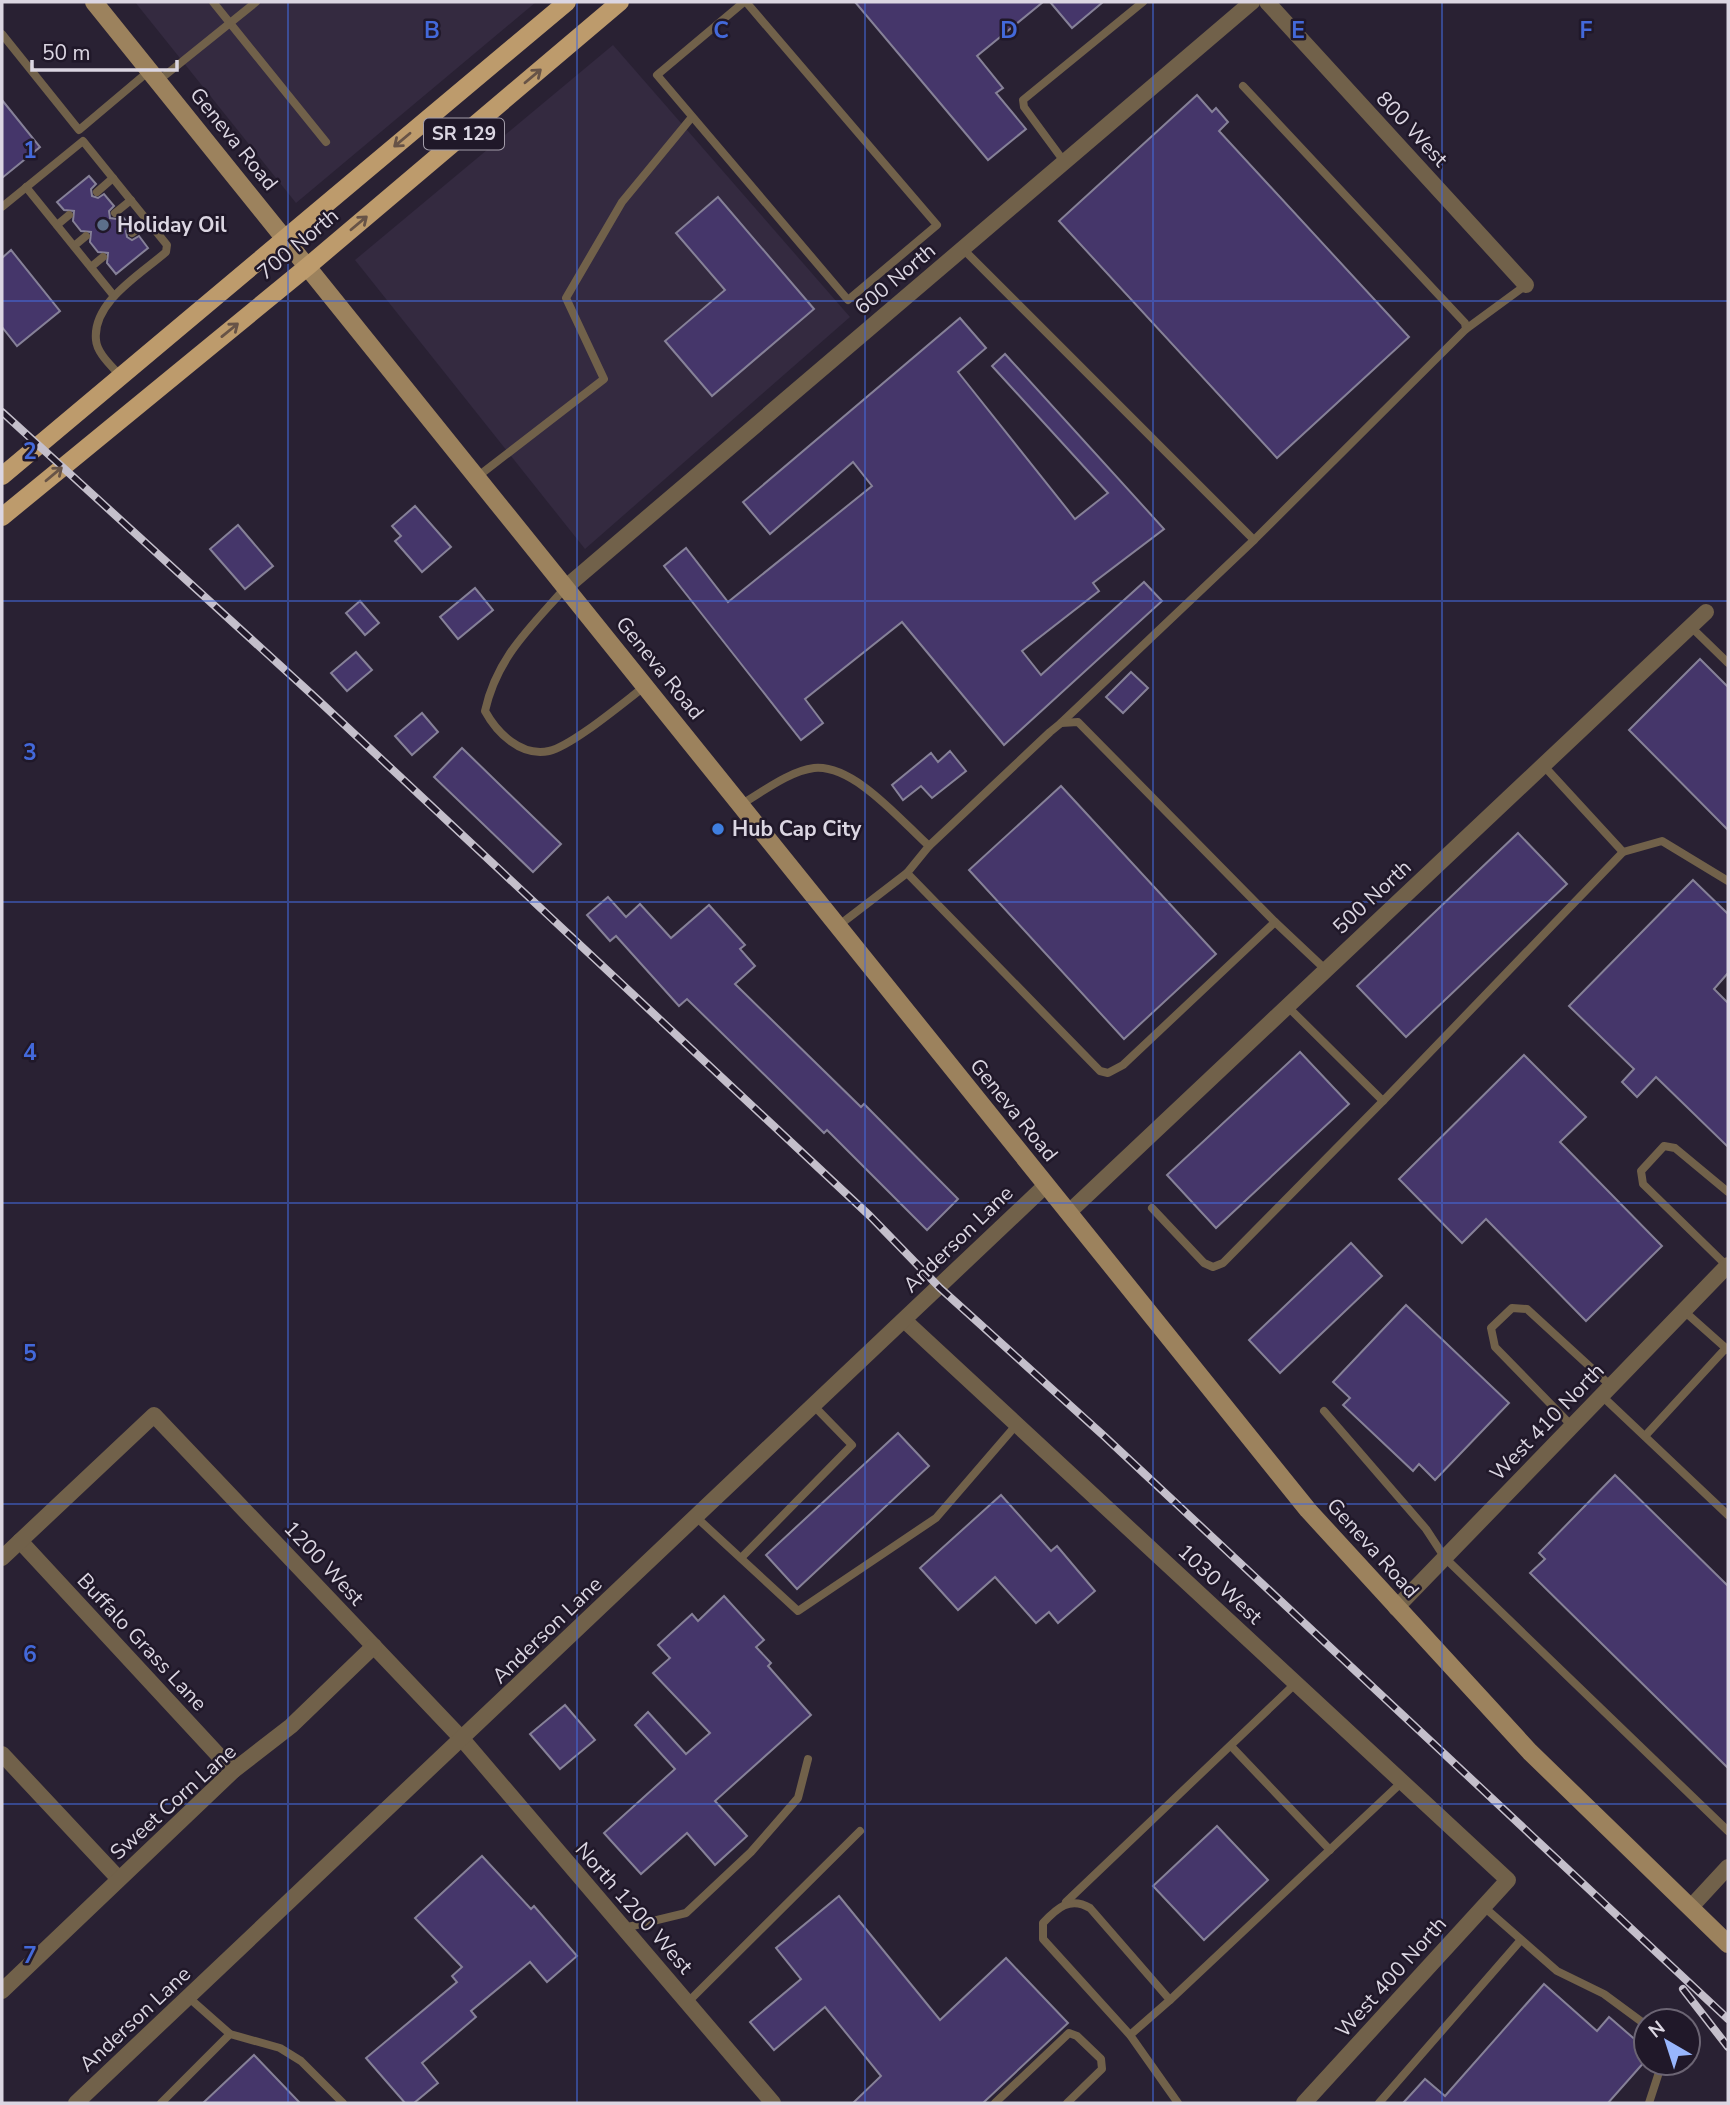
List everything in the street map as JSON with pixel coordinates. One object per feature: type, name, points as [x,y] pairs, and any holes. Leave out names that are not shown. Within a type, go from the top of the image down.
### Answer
[{"type":"main road","name":"Geneva Road","points":[[94,2],[1308,1510],[1530,1752],[1728,1944]]},
{"type":"main road","name":"700 North","points":[[2,476],[567,2]]},
{"type":"main road","name":"700 North","points":[[2,517],[307,267],[620,2]]},
{"type":"street","name":"600 North","points":[[566,587],[1063,160],[1252,2]]},
{"type":"street","name":"800 West","points":[[1266,2],[1526,285]]},
{"type":"street","name":"500 North","points":[[1068,1213],[1706,612]]},
{"type":"street","name":"Anderson Lane","points":[[76,2103],[463,1740],[1046,1185]]},
{"type":"street","name":"West 410 North","points":[[1396,1608],[1728,1265]]},
{"type":"street","name":"1030 West","points":[[904,1320],[1508,1880]]},
{"type":"street","name":"1200 West","points":[[20,1541],[154,1415],[463,1740]]},
{"type":"street","points":[[2,1558],[20,1541]]},
{"type":"street","name":"Buffalo Grass Lane","points":[[20,1541],[233,1771]]},
{"type":"street","name":"Sweet Corn Lane","points":[[2,1991],[233,1771],[273,1742],[374,1646]]},
{"type":"street","name":"North 1200 West","points":[[463,1740],[773,2103]]},
{"type":"street","points":[[2,1754],[119,1879]]},
{"type":"street","points":[[1690,1908],[1728,1867]]},
{"type":"street","name":"West 400 North","points":[[1304,2103],[1508,1880]]},
{"type":"lane","points":[[213,2],[326,142]]},
{"type":"lane","points":[[79,130],[230,24],[256,2]]},
{"type":"lane","points":[[745,2],[937,225],[848,300],[657,75],[745,2]]},
{"type":"lane","points":[[1063,160],[1024,107],[1023,100],[1143,2]]},
{"type":"lane","points":[[2,34],[79,130],[83,141],[167,245],[166,252],[114,296],[105,307],[95,340],[98,349],[121,377]]},
{"type":"lane","points":[[1243,86],[1456,313],[1466,329]]},
{"type":"lane","points":[[477,477],[604,379],[566,298],[622,202],[692,117]]},
{"type":"lane","points":[[2,207],[83,141]]},
{"type":"lane","points":[[97,191],[113,178]]},
{"type":"lane","points":[[26,187],[114,296]]},
{"type":"lane","points":[[115,213],[131,200]]},
{"type":"lane","points":[[57,225],[69,215]]},
{"type":"lane","points":[[132,233],[148,221]]},
{"type":"lane","points":[[74,246],[86,236]]},
{"type":"lane","points":[[962,249],[1254,540]]},
{"type":"lane","points":[[91,267],[103,257]]},
{"type":"lane","points":[[838,926],[907,873],[929,846],[1254,540],[1466,329],[1526,285]]},
{"type":"lane","points":[[566,587],[508,653],[492,681],[485,711],[494,728],[524,750],[550,751],[590,728],[645,686]]},
{"type":"lane","points":[[1690,626],[1728,663]]},
{"type":"lane","points":[[1061,723],[1078,722],[1275,922],[1326,970]]},
{"type":"lane","points":[[1543,765],[1623,852]]},
{"type":"lane","points":[[740,805],[790,777],[814,768],[840,772],[861,785],[929,846]]},
{"type":"lane","points":[[1152,1208],[1204,1263],[1213,1267],[1223,1263],[1384,1101],[1623,852],[1662,841],[1728,881]]},
{"type":"lane","points":[[907,873],[1100,1071],[1108,1073],[1123,1065],[1275,922]]},
{"type":"lane","points":[[1287,1006],[1384,1101]]},
{"type":"lane","points":[[1728,1192],[1675,1148],[1664,1146],[1641,1171],[1643,1184],[1728,1265]]},
{"type":"lane","points":[[1572,1426],[1495,1347],[1491,1328],[1512,1308],[1527,1309],[1645,1436],[1728,1515]]},
{"type":"lane","points":[[1645,1436],[1727,1349],[1684,1311]]},
{"type":"lane","points":[[741,1558],[852,1444],[813,1405]]},
{"type":"lane","points":[[1324,1411],[1426,1529],[1445,1558],[1728,1831]]},
{"type":"lane","points":[[696,1517],[798,1611],[936,1518],[1017,1424]]},
{"type":"lane","points":[[1178,2103],[1130,2035],[1043,1938],[1043,1923],[1296,1684]]},
{"type":"lane","points":[[1231,1745],[1330,1850]]},
{"type":"lane","points":[[624,1927],[686,1913],[751,1852],[798,1798],[808,1759]]},
{"type":"lane","points":[[1130,2035],[1402,1782]]},
{"type":"lane","points":[[688,2002],[860,1831]]},
{"type":"lane","points":[[1064,1905],[1073,1902],[1090,1909],[1170,2000]]},
{"type":"lane","points":[[1483,1907],[1557,1971],[1604,1994],[1632,2015]]},
{"type":"lane","points":[[1379,2103],[1520,1941]]},
{"type":"lane","points":[[188,1997],[230,2034],[280,2048],[302,2061],[343,2103]]},
{"type":"lane","points":[[995,2103],[1069,2032],[1077,2036],[1101,2059],[1102,2069],[1067,2103]]},
{"type":"lane","points":[[161,2103],[230,2034]]},
{"type":"lane","points":[[1649,2103],[1657,2077]]},
{"type":"shaded area","points":[[135,2],[536,2],[296,203]]},
{"type":"shaded area","points":[[613,45],[850,317],[585,549],[355,260]]},
{"type":"building","points":[[855,2],[1043,2],[977,56],[1003,88],[996,93],[1026,129],[988,160]]},
{"type":"building","points":[[1050,2],[1103,2],[1072,28]]},
{"type":"building","points":[[1197,95],[1212,112],[1216,108],[1228,122],[1219,131],[1409,337],[1277,458],[1059,221]]},
{"type":"building","points":[[2,100],[40,147],[2,178]]},
{"type":"building","name":"Holiday Oil","points":[[89,176],[96,184],[91,189],[92,196],[98,198],[104,194],[114,206],[109,211],[110,218],[117,219],[122,216],[130,226],[126,231],[127,237],[132,240],[139,236],[148,248],[116,274],[107,263],[108,253],[98,252],[90,242],[91,232],[81,231],[73,221],[74,211],[64,210],[57,202]]},
{"type":"building","points":[[718,197],[814,309],[712,396],[665,341],[725,290],[676,233]]},
{"type":"building","points":[[11,250],[60,311],[17,346],[2,327],[2,258]]},
{"type":"building","points":[[960,318],[986,348],[958,372],[1075,519],[1108,493],[992,366],[1005,354],[1164,529],[1093,583],[1099,591],[1022,651],[1041,675],[1144,582],[1162,601],[1004,745],[902,622],[805,699],[823,723],[801,740],[664,566],[686,548],[728,602],[872,486],[853,462],[770,534],[743,502]]},
{"type":"building","points":[[415,506],[451,547],[422,572],[395,541],[401,536],[392,526]]},
{"type":"building","points":[[238,525],[273,566],[245,589],[210,549]]},
{"type":"building","points":[[475,588],[493,610],[458,639],[440,617]]},
{"type":"building","points":[[360,601],[379,623],[365,635],[346,613]]},
{"type":"building","points":[[356,652],[372,670],[347,691],[331,673]]},
{"type":"building","points":[[1700,659],[1728,687],[1728,830],[1629,730]]},
{"type":"building","points":[[1131,672],[1148,688],[1123,713],[1106,697]]},
{"type":"building","points":[[422,713],[438,732],[412,755],[395,736]]},
{"type":"building","points":[[462,748],[561,844],[533,872],[434,777]]},
{"type":"building","points":[[950,751],[966,771],[932,798],[921,786],[903,800],[892,785],[931,753],[938,762]]},
{"type":"building","points":[[1061,786],[1216,954],[1124,1039],[969,870]]},
{"type":"building","points":[[1518,833],[1567,884],[1406,1037],[1357,986]]},
{"type":"building","points":[[1693,880],[1728,914],[1728,973],[1714,989],[1728,1003],[1728,1147],[1656,1077],[1637,1097],[1622,1082],[1634,1069],[1569,1006]]},
{"type":"building","points":[[608,897],[626,917],[640,904],[671,938],[709,905],[745,945],[740,949],[755,966],[735,984],[861,1107],[864,1104],[958,1199],[927,1230],[827,1130],[824,1133],[687,999],[679,1006],[616,936],[610,941],[587,915]]},
{"type":"building","points":[[1300,1052],[1349,1104],[1216,1228],[1167,1175]]},
{"type":"building","points":[[1524,1055],[1586,1117],[1560,1142],[1662,1246],[1586,1321],[1486,1219],[1462,1243],[1399,1179]]},
{"type":"building","points":[[1351,1243],[1382,1276],[1280,1373],[1249,1340]]},
{"type":"building","points":[[1406,1305],[1509,1403],[1435,1480],[1419,1464],[1413,1471],[1343,1405],[1350,1398],[1333,1382]]},
{"type":"building","points":[[898,1433],[929,1466],[797,1589],[766,1555]]},
{"type":"building","points":[[1615,1475],[1728,1586],[1728,1768],[1530,1573],[1545,1559],[1539,1553]]},
{"type":"building","points":[[1001,1495],[1051,1551],[1057,1546],[1095,1591],[1058,1623],[1049,1612],[1036,1623],[995,1577],[958,1610],[920,1568]]},
{"type":"building","points":[[724,1596],[764,1640],[756,1647],[771,1663],[768,1666],[811,1715],[715,1801],[747,1836],[715,1865],[687,1833],[641,1874],[604,1833],[675,1769],[635,1725],[648,1712],[686,1754],[710,1733],[653,1673],[670,1658],[658,1645],[692,1614],[698,1621]]},
{"type":"building","points":[[565,1705],[595,1740],[560,1769],[530,1734]]},
{"type":"building","points":[[1217,1826],[1268,1880],[1204,1940],[1153,1886]]},
{"type":"building","points":[[482,1856],[531,1909],[534,1906],[577,1956],[547,1982],[530,1962],[471,2011],[476,2017],[422,2063],[438,2083],[414,2103],[405,2103],[366,2058],[457,1982],[452,1976],[462,1967],[415,1918]]},
{"type":"building","points":[[839,1896],[940,2020],[1006,1958],[1068,2023],[983,2103],[853,2103],[881,2076],[825,2007],[774,2050],[750,2022],[801,1979],[776,1948]]},
{"type":"building","points":[[1544,1984],[1597,2031],[1609,2017],[1632,2037],[1632,2076],[1608,2103],[1403,2103],[1425,2079],[1445,2096]]},
{"type":"building","points":[[254,2055],[300,2103],[203,2103]]},
{"type":"railway","points":[[2,412],[318,700],[870,1216],[940,1288],[1104,1436],[1728,2019]]},
{"type":"railway","points":[[1683,1989],[1728,2047]]},
{"type":"place","name":"Holiday Oil","points":[[103,225]]},
{"type":"place","name":"Hub Cap City","points":[[718,829]]}]
